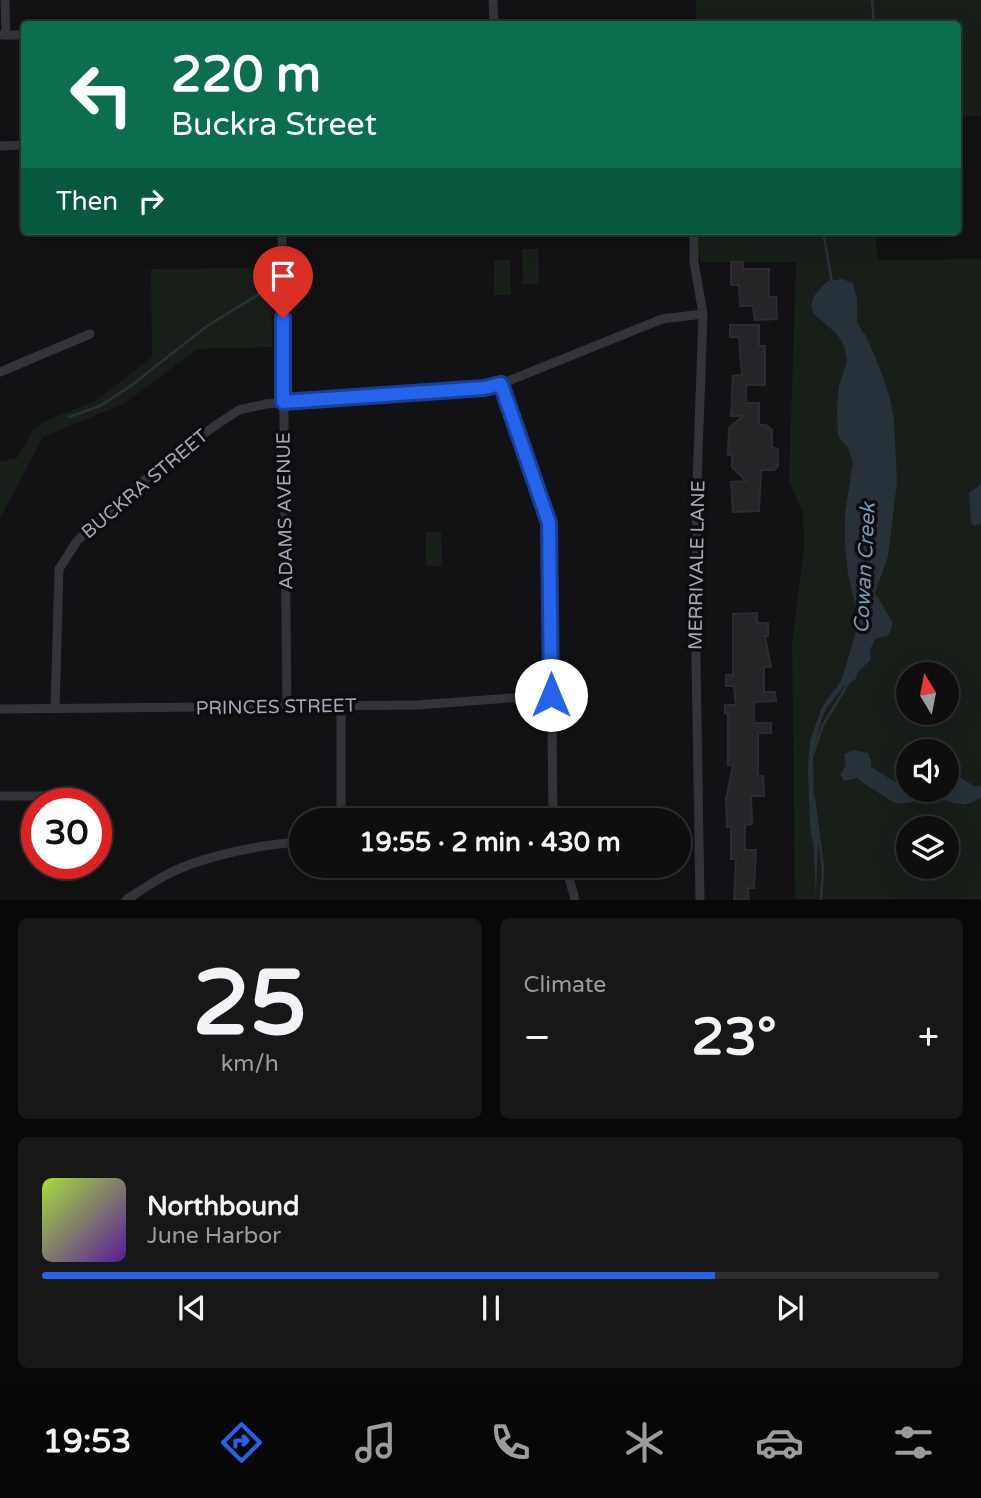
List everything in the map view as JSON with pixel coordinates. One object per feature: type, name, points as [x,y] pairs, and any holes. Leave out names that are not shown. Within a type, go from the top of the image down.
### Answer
[{"type":"street","points":[[5,0],[3,35],[21,35]]},
{"type":"street","points":[[493,0],[494,21]]},
{"type":"street","points":[[0,145],[21,145]]},
{"type":"street","name":"ADAMS AVENUE","points":[[282,235],[287,708]]},
{"type":"street","name":"MERRIVALE LANE","points":[[694,235],[694,262],[703,314],[697,482],[696,659],[700,900]]},
{"type":"street","name":"BUCKRA STREET","points":[[55,709],[59,569],[77,541],[149,476],[239,410],[283,402],[484,388],[501,384],[662,318],[703,314]]},
{"type":"street","points":[[0,372],[90,334]]},
{"type":"street","points":[[501,384],[549,523],[552,808]]},
{"type":"street","name":"PRINCES STREET","points":[[0,709],[418,705],[551,695]]},
{"type":"street","points":[[341,705],[341,808]]},
{"type":"street","points":[[0,796],[21,796]]},
{"type":"street","points":[[126,900],[170,873],[209,859],[289,844]]},
{"type":"street","points":[[569,878],[575,900]]},
{"type":"shaded area","points":[[696,0],[981,0],[981,116],[961,116],[961,21],[696,21]]},
{"type":"shaded area","points":[[699,235],[876,235],[877,260],[981,259],[981,899],[795,899],[792,642],[804,548],[803,513],[789,482],[796,262],[700,262]]},
{"type":"shaded area","points":[[522,249],[538,249],[539,284],[523,284]]},
{"type":"shaded area","points":[[494,260],[510,260],[511,295],[494,295]]},
{"type":"shaded area","points":[[271,268],[272,347],[198,349],[123,404],[43,437],[0,518],[0,462],[17,458],[33,430],[46,421],[97,400],[152,357],[151,269]]},
{"type":"shaded area","points":[[426,532],[441,532],[442,566],[426,566]]},
{"type":"water","points":[[842,279],[853,283],[857,299],[857,323],[866,336],[880,369],[894,420],[897,482],[888,556],[875,593],[893,623],[889,635],[875,639],[870,650],[871,659],[858,672],[855,680],[844,686],[827,707],[822,718],[813,751],[814,808],[818,837],[816,900],[810,826],[810,741],[822,707],[841,681],[855,636],[857,614],[845,545],[845,513],[853,463],[848,448],[838,436],[839,386],[847,361],[845,348],[837,334],[814,314],[811,305],[814,296],[827,281]]},
{"type":"water","points":[[981,484],[981,523],[975,526],[971,523],[969,493]]},
{"type":"water","points":[[853,750],[868,753],[871,767],[861,777],[844,781],[840,774],[846,766],[844,754]]},
{"type":"water","points":[[959,778],[974,786],[981,786],[981,798],[966,804],[951,802],[959,802]]},
{"type":"building","points":[[731,262],[743,262],[743,269],[769,269],[769,297],[776,297],[777,319],[755,320],[753,306],[740,306],[739,285],[731,285]]},
{"type":"building","points":[[730,325],[759,325],[759,346],[765,346],[765,385],[746,385],[746,403],[759,403],[759,425],[766,425],[772,430],[772,447],[778,449],[778,466],[774,470],[761,470],[759,511],[733,512],[731,482],[746,481],[732,467],[732,455],[728,455],[729,428],[743,416],[731,416],[733,376],[742,375],[739,337],[730,337]]},
{"type":"building","points":[[757,613],[757,623],[768,623],[768,636],[765,636],[771,667],[764,667],[764,692],[775,692],[776,701],[754,702],[754,723],[771,723],[771,733],[758,733],[758,776],[763,776],[764,796],[751,796],[752,824],[745,825],[745,850],[756,850],[754,888],[748,888],[749,900],[734,900],[736,859],[731,859],[731,827],[727,827],[726,799],[733,765],[728,765],[728,714],[725,713],[725,705],[736,705],[734,686],[726,686],[726,675],[733,675],[733,614]]},
{"type":"waterway","name":"Cowan Creek","points":[[872,0],[874,21]]},
{"type":"waterway","name":"Cowan Creek","points":[[824,235],[832,282]]},
{"type":"waterway","points":[[69,417],[100,406],[132,385],[207,326],[269,288]]},
{"type":"waterway","name":"Cowan Creek","points":[[812,757],[823,725],[849,682]]},
{"type":"waterway","points":[[866,774],[896,793]]},
{"type":"waterway","name":"Cowan Creek","points":[[814,799],[823,868],[821,900]]},
{"type":"route","points":[[283,318],[283,402],[484,388],[501,384],[549,523],[551,695]]}]
